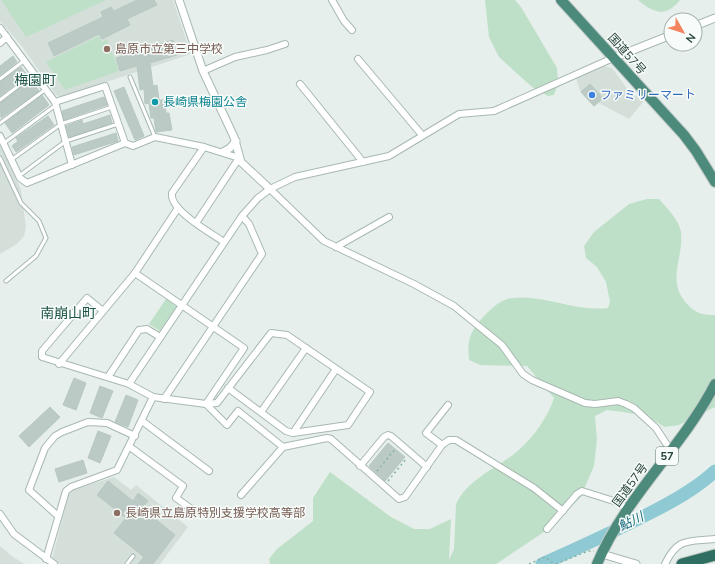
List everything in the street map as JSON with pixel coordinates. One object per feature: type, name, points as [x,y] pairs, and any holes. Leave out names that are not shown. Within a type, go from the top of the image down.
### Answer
[{"type":"highway","name":"国道57号","points":[[561,0],[684,136],[696,151],[715,182]]},
{"type":"highway","name":"国道57号","points":[[597,564],[616,526],[694,421],[715,384]]},
{"type":"highway","points":[[682,564],[715,555]]},
{"type":"street","points":[[179,0],[203,71],[236,141],[239,158],[243,166],[270,189],[316,234],[336,247],[414,284],[454,306],[502,344],[523,374],[541,385],[585,403],[595,404],[618,401],[634,408],[656,428],[671,451]]},
{"type":"street","points":[[332,0],[344,21],[352,30]]},
{"type":"street","points":[[703,23],[715,18]]},
{"type":"street","points":[[0,28],[35,73],[56,104],[72,165]]},
{"type":"street","points":[[0,43],[7,37]]},
{"type":"street","points":[[129,384],[242,216],[254,201],[270,189],[306,174],[389,156],[459,114],[494,111],[613,58],[663,38]]},
{"type":"street","points":[[203,71],[235,57],[267,50],[285,44]]},
{"type":"street","points":[[358,59],[422,135]]},
{"type":"street","points":[[300,84],[363,162]]},
{"type":"street","points":[[56,104],[105,86],[125,143]]},
{"type":"street","points":[[0,136],[19,176],[25,182],[30,183],[125,143],[133,146],[155,138],[204,147],[239,158]]},
{"type":"street","points":[[223,152],[230,148],[236,141]]},
{"type":"street","points":[[204,147],[172,193],[173,201],[178,208],[196,223],[224,242]]},
{"type":"street","points":[[196,223],[239,158]]},
{"type":"street","points":[[59,364],[135,273],[178,208]]},
{"type":"street","points":[[164,399],[262,254],[249,224],[242,216]]},
{"type":"street","points":[[336,247],[389,217]]},
{"type":"street","points":[[135,273],[244,348],[206,404]]},
{"type":"street","points":[[103,311],[87,298],[42,351],[41,355],[44,359],[108,377],[129,384],[153,396],[164,399],[206,404],[217,403],[228,388],[271,334],[287,335],[370,392],[348,424],[293,433],[286,431],[228,388]]},
{"type":"street","points":[[108,377],[139,330],[147,329],[160,337]]},
{"type":"street","points":[[261,412],[306,348]]},
{"type":"street","points":[[293,433],[336,370]]},
{"type":"street","points":[[46,559],[66,491],[71,487],[117,470],[130,447],[153,396]]},
{"type":"street","points":[[206,404],[227,425],[238,411],[283,447]]},
{"type":"street","points":[[442,445],[426,433],[448,406]]},
{"type":"street","points":[[142,421],[208,471]]},
{"type":"street","points":[[58,516],[28,490],[45,448],[55,436],[88,422],[107,423],[135,436]]},
{"type":"street","points":[[360,466],[386,435],[391,436],[426,467]]},
{"type":"street","points":[[241,495],[283,447],[327,438],[331,439],[396,498],[402,499],[442,445],[449,440],[456,440],[534,488],[563,511]]},
{"type":"street","points":[[130,447],[183,486],[176,498],[190,508]]},
{"type":"street","points":[[547,529],[577,494],[582,491],[617,502],[628,509]]},
{"type":"street","points":[[0,514],[14,534],[54,564]]},
{"type":"street","points":[[665,564],[673,549],[680,543],[688,540],[715,539]]},
{"type":"street","points":[[602,554],[636,564]]},
{"type":"lane","points":[[0,79],[25,60]]},
{"type":"lane","points":[[0,100],[35,73]]},
{"type":"lane","points":[[130,77],[155,138]]},
{"type":"lane","points":[[0,123],[46,89]]},
{"type":"lane","points":[[4,143],[56,104]]},
{"type":"lane","points":[[12,160],[61,124],[112,107]]},
{"type":"lane","points":[[19,176],[66,141],[118,124]]},
{"type":"lane","points":[[0,158],[21,203],[38,221],[46,238],[36,256],[6,281]]},
{"type":"lane","points":[[126,564],[133,556]]},
{"type":"path","points":[[372,477],[400,444]]},
{"type":"path","points":[[383,487],[411,454]]},
{"type":"path","points":[[528,564],[543,557],[549,559],[554,564],[588,551],[602,554]]},
{"type":"shaded area","name":"島原市立第三中学校","points":[[0,0],[173,0],[191,54],[61,97],[56,95],[21,45],[0,21]]},
{"type":"shaded area","points":[[604,66],[612,68],[631,94],[643,102],[629,119],[599,103],[594,107],[580,91],[576,78]]},
{"type":"shaded area","points":[[0,144],[21,190],[26,227],[24,236],[17,244],[0,254]]},
{"type":"shaded area","name":"長崎県立島原特別支援学校高等部","points":[[114,477],[131,490],[136,485],[188,527],[160,564],[59,564],[52,559],[69,493],[75,489]]},
{"type":"shaded area","points":[[0,546],[13,557],[25,564],[0,564]]},
{"type":"green space","points":[[1,0],[106,0],[26,37]]},
{"type":"green space","points":[[485,0],[515,0],[521,7],[557,68],[558,83],[554,95],[548,96],[532,87],[499,57],[489,37]]},
{"type":"green space","points":[[638,0],[680,0],[670,9],[659,12],[649,8]]},
{"type":"green space","points":[[99,36],[102,42],[107,39],[119,71],[65,90],[46,62]]},
{"type":"green space","points":[[647,199],[659,199],[672,214],[680,228],[681,242],[676,278],[681,296],[691,308],[697,312],[715,315],[715,407],[679,425],[665,427],[646,416],[623,412],[607,410],[595,416],[597,440],[594,466],[580,498],[547,530],[496,564],[270,564],[269,559],[277,549],[313,521],[313,498],[330,472],[391,517],[414,529],[430,529],[451,519],[449,560],[454,549],[456,504],[476,480],[512,456],[525,444],[544,419],[554,398],[527,366],[480,365],[469,360],[469,341],[475,326],[493,307],[504,300],[512,298],[536,298],[584,308],[608,308],[610,302],[606,282],[597,267],[586,258],[584,246],[594,232],[629,204]]},
{"type":"green space","points":[[166,299],[177,307],[160,331],[149,324]]},
{"type":"building","points":[[137,0],[154,0],[157,5],[127,19],[130,25],[102,39],[99,34],[54,56],[48,43],[103,17],[101,12],[111,7],[114,11]]},
{"type":"building","points":[[173,40],[177,55],[150,63],[153,86],[157,85],[159,100],[164,100],[166,113],[169,113],[172,130],[156,132],[154,118],[151,118],[149,103],[145,104],[144,89],[140,90],[137,66],[120,71],[116,58]]},
{"type":"building","points":[[13,56],[17,62],[0,75],[0,66]]},
{"type":"building","points":[[21,67],[27,75],[0,96],[0,82]]},
{"type":"building","points":[[31,80],[39,91],[1,118],[0,103]]},
{"type":"building","name":"ファミリーマート","points":[[590,84],[603,98],[594,106],[581,92]]},
{"type":"building","points":[[124,87],[144,136],[135,140],[114,91]]},
{"type":"building","points":[[42,95],[49,105],[12,133],[5,123]]},
{"type":"building","points":[[104,97],[107,105],[64,120],[62,111]]},
{"type":"building","points":[[110,115],[112,123],[69,137],[66,126],[82,120],[83,124]]},
{"type":"building","points":[[48,116],[54,125],[16,152],[12,146],[18,141],[16,138]]},
{"type":"building","points":[[116,133],[118,141],[74,155],[72,147]]},
{"type":"building","points":[[74,378],[86,383],[76,410],[63,405]]},
{"type":"building","points":[[100,386],[113,391],[102,418],[90,413]]},
{"type":"building","points":[[126,395],[138,400],[128,427],[115,422]]},
{"type":"building","points":[[50,407],[60,417],[29,447],[19,436]]},
{"type":"building","points":[[98,431],[111,436],[100,463],[88,458]]},
{"type":"building","points":[[388,443],[405,457],[385,481],[369,466]]},
{"type":"building","points":[[83,460],[87,473],[59,482],[55,469]]},
{"type":"building","points":[[108,481],[133,501],[138,493],[148,501],[142,508],[175,535],[153,564],[138,564],[144,557],[114,533],[126,518],[97,495]]},
{"type":"waterway","name":"鮎川","points":[[542,564],[609,534],[666,505],[708,478],[715,471]]},
{"type":"place","name":"島原市立第三中学校","points":[[107,49]]},
{"type":"place","name":"ファミリーマート","points":[[592,95]]},
{"type":"place","name":"長崎県梅園公舎","points":[[155,102]]},
{"type":"place","name":"長崎県立島原特別支援学校高等部","points":[[117,513]]},
{"type":"district","name":"梅園町","points":[[35,80]]},
{"type":"district","name":"南崩山町","points":[[68,313]]}]
